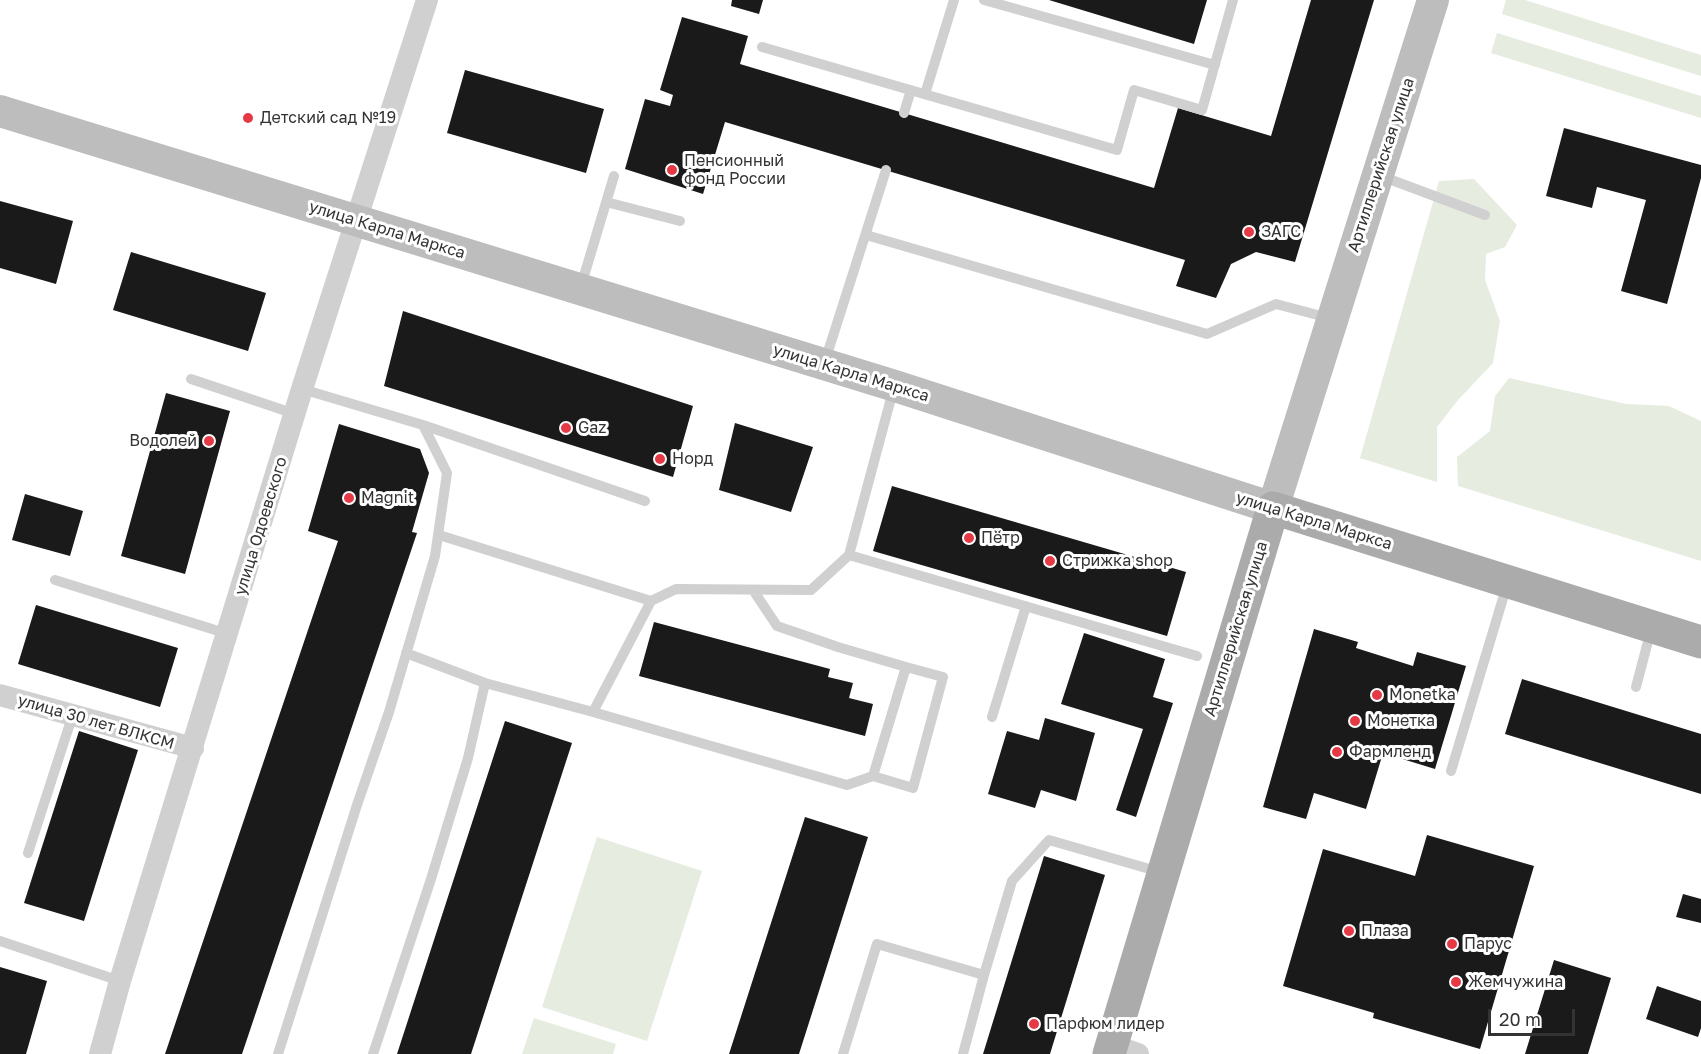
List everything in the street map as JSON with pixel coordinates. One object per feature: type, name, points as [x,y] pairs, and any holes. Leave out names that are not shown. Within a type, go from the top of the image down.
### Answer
[{"type":"main road","name":"Артиллерийская улица","points":[[1119,1051],[1163,873],[1272,508],[1433,0]]},
{"type":"main road","name":"улица Карла Маркса","points":[[0,111],[895,386],[1272,508],[1701,642]]},
{"type":"street","name":"улица Одоевского","points":[[100,1054],[120,981],[302,389],[427,0]]},
{"type":"street","name":"улица 30 лет ВЛКСМ","points":[[0,695],[193,748]]},
{"type":"lane","points":[[925,94],[954,0]]},
{"type":"lane","points":[[984,0],[1215,65]]},
{"type":"lane","points":[[762,47],[1117,150],[1134,90],[1202,110],[1233,0]]},
{"type":"lane","points":[[904,113],[910,90]]},
{"type":"lane","points":[[824,364],[886,170]]},
{"type":"lane","points":[[1378,175],[1485,215]]},
{"type":"lane","points":[[580,289],[614,176]]},
{"type":"lane","points":[[606,202],[680,221]]},
{"type":"lane","points":[[866,235],[1208,334],[1276,304],[1332,319]]},
{"type":"lane","points":[[191,379],[296,414]]},
{"type":"lane","points":[[592,712],[651,601],[676,589],[811,590],[849,555],[895,386]]},
{"type":"lane","points":[[302,389],[423,425],[645,501]]},
{"type":"lane","points":[[278,1054],[389,712],[435,556],[447,473],[423,425]]},
{"type":"lane","points":[[439,535],[651,601]]},
{"type":"lane","points":[[849,555],[1197,656]]},
{"type":"lane","points":[[55,580],[228,634]]},
{"type":"lane","points":[[1450,771],[1508,582]]},
{"type":"lane","points":[[406,653],[484,683],[848,785],[873,776],[913,788],[943,677],[838,647],[777,626],[753,590]]},
{"type":"lane","points":[[992,717],[1026,606]]},
{"type":"lane","points":[[1636,687],[1652,627]]},
{"type":"lane","points":[[873,776],[906,667]]},
{"type":"lane","points":[[373,1054],[428,890],[468,758],[484,683]]},
{"type":"lane","points":[[28,853],[72,714]]},
{"type":"lane","points":[[963,1054],[1012,881],[1049,840],[1163,873]]},
{"type":"lane","points":[[0,940],[120,981]]},
{"type":"lane","points":[[843,1054],[877,944],[984,975]]},
{"type":"shaded area","points":[[1506,0],[1525,0],[1701,55],[1701,76],[1502,14]]},
{"type":"shaded area","points":[[1497,33],[1701,96],[1701,118],[1491,53]]},
{"type":"shaded area","points":[[1474,179],[1517,225],[1505,247],[1486,254],[1485,280],[1500,321],[1493,363],[1458,400],[1437,427],[1437,482],[1360,458],[1439,181]]},
{"type":"shaded area","points":[[1509,378],[1626,404],[1669,406],[1701,421],[1701,561],[1458,486],[1457,457],[1490,431],[1495,396]]},
{"type":"shaded area","points":[[597,837],[702,871],[647,1041],[542,1007]]},
{"type":"shaded area","points":[[534,1018],[616,1044],[613,1054],[522,1054]]},
{"type":"building","points":[[732,0],[763,0],[759,14],[731,6]]},
{"type":"building","points":[[1049,0],[1207,0],[1194,44]]},
{"type":"building","points":[[1311,0],[1374,0],[1295,262],[1256,252],[1231,264],[1216,298],[1176,286],[1185,260],[725,122],[703,194],[625,169],[645,99],[670,106],[673,95],[660,90],[682,17],[748,36],[740,64],[1154,188],[1178,108],[1271,136]]},
{"type":"building","points":[[465,70],[604,109],[586,173],[447,133]]},
{"type":"building","points":[[1564,128],[1701,165],[1701,178],[1667,304],[1621,291],[1646,200],[1597,187],[1592,208],[1546,196]]},
{"type":"building","points":[[0,201],[73,221],[56,284],[0,268]]},
{"type":"building","points":[[131,252],[266,293],[248,351],[113,310]]},
{"type":"building","points":[[403,311],[693,406],[673,477],[384,386]]},
{"type":"building","points":[[166,393],[230,411],[185,574],[121,556]]},
{"type":"building","points":[[735,423],[813,447],[791,512],[719,490]]},
{"type":"building","points":[[339,424],[420,449],[429,473],[412,532],[417,533],[242,1054],[165,1054],[338,541],[308,531]]},
{"type":"building","points":[[892,486],[1186,572],[1167,636],[873,551]]},
{"type":"building","points":[[25,494],[83,511],[70,556],[12,540]]},
{"type":"building","points":[[36,605],[178,648],[160,707],[18,664]]},
{"type":"building","points":[[654,622],[830,669],[828,677],[853,683],[849,698],[873,704],[865,736],[639,676]]},
{"type":"building","points":[[1314,629],[1358,642],[1356,648],[1413,666],[1417,652],[1466,666],[1435,769],[1383,753],[1366,809],[1314,793],[1306,819],[1263,807]]},
{"type":"building","points":[[1084,633],[1165,659],[1153,697],[1173,703],[1136,817],[1116,810],[1143,729],[1061,704]]},
{"type":"building","points":[[1522,679],[1701,734],[1701,794],[1505,734]]},
{"type":"building","points":[[1045,718],[1095,733],[1076,801],[1041,790],[1035,808],[988,794],[1007,731],[1039,740]]},
{"type":"building","points":[[505,721],[572,743],[471,1054],[397,1054]]},
{"type":"building","points":[[79,731],[138,750],[84,921],[24,903]]},
{"type":"building","points":[[805,817],[868,837],[799,1054],[729,1054]]},
{"type":"building","name":"Парус","points":[[1427,835],[1534,866],[1480,1049],[1373,1018],[1374,1013],[1283,986],[1323,849],[1415,876]]},
{"type":"building","points":[[1044,856],[1105,875],[1050,1054],[983,1054]]},
{"type":"building","points":[[1683,894],[1701,899],[1701,923],[1676,917]]},
{"type":"building","points":[[1554,960],[1611,978],[1588,1054],[1525,1054]]},
{"type":"building","points":[[0,967],[47,981],[26,1054],[0,1054]]},
{"type":"building","points":[[1657,986],[1701,1001],[1701,1028],[1698,1037],[1646,1019]]},
{"type":"place","name":"Детский сад №19","points":[[248,118]]},
{"type":"place","name":"Пенсионный фонд России","points":[[672,170]]},
{"type":"place","name":"ЗАГС","points":[[1249,232]]},
{"type":"place","name":"Gaz","points":[[566,428]]},
{"type":"place","name":"Водолей","points":[[209,441]]},
{"type":"place","name":"Норд","points":[[660,459]]},
{"type":"place","name":"Magnit","points":[[349,498]]},
{"type":"place","name":"Пётр","points":[[969,538]]},
{"type":"place","name":"Стрижка shop","points":[[1050,561]]},
{"type":"place","name":"Monetka","points":[[1377,695]]},
{"type":"place","name":"Монетка","points":[[1355,721]]},
{"type":"place","name":"Фармленд","points":[[1337,752]]},
{"type":"place","name":"Плаза","points":[[1349,931]]},
{"type":"place","name":"Парус","points":[[1452,944]]},
{"type":"place","name":"Жемчужина","points":[[1456,982]]},
{"type":"place","name":"Парфюм лидер","points":[[1034,1024]]}]
